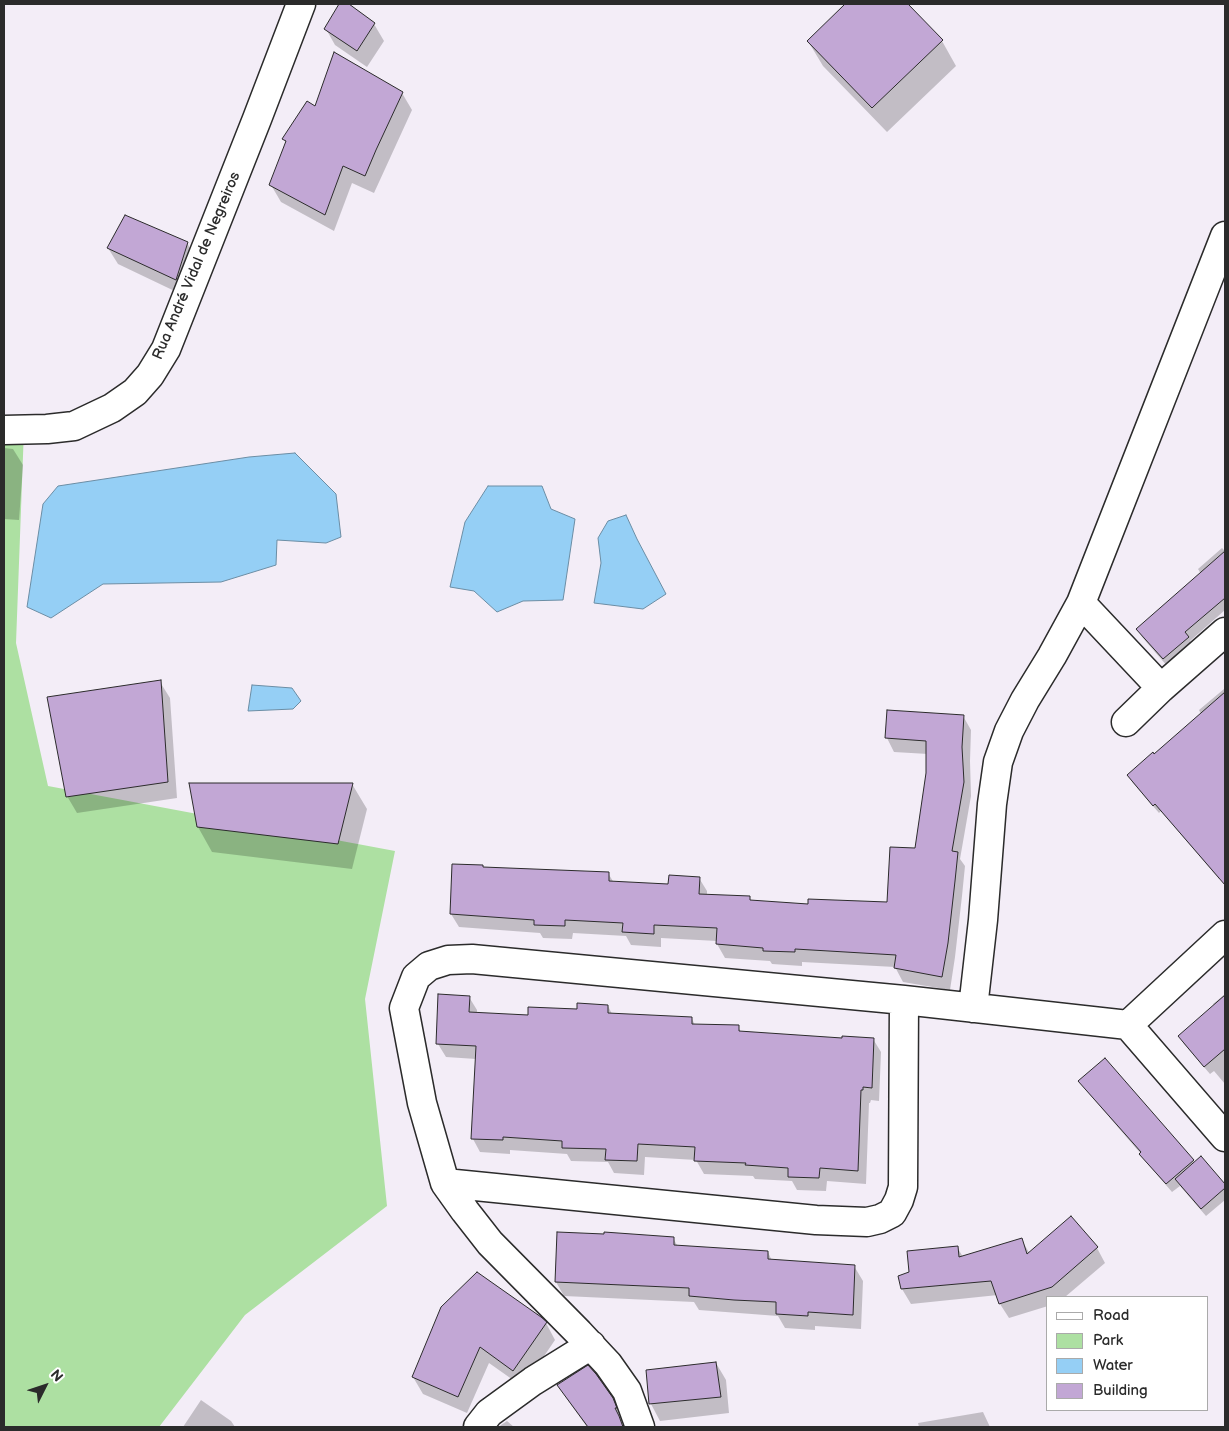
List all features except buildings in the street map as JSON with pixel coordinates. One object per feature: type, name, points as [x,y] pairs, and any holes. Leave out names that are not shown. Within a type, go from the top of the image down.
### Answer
[{"type":"street","name":"Rua André Vidal de Negreiros","points":[[4,430],[74,426],[112,408],[135,392],[150,375],[166,349],[301,4]]},
{"type":"street","points":[[973,1008],[983,920],[992,804],[998,762],[1009,731],[1021,708],[1081,603],[1225,236]]},
{"type":"street","points":[[1081,603],[1161,688]]},
{"type":"street","points":[[1126,722],[1161,688],[1225,632]]},
{"type":"street","points":[[1128,1025],[1225,934]]},
{"type":"street","points":[[640,1427],[627,1392],[608,1364],[490,1243],[445,1183],[422,1103],[404,1008],[416,977],[429,966],[448,960],[472,959],[904,1000],[1128,1025],[1225,1137]]},
{"type":"street","points":[[445,1183],[816,1220],[867,1222],[880,1219],[892,1213],[903,1188],[904,1000]]},
{"type":"street","points":[[478,1427],[490,1413],[533,1381],[591,1345]]},
{"type":"green space","points":[[24,429],[16,643],[48,786],[395,851],[365,999],[387,1206],[245,1315],[159,1427],[4,1427],[4,430]]},
{"type":"water","points":[[295,453],[336,494],[341,537],[326,543],[277,540],[276,565],[221,582],[103,584],[51,618],[27,607],[43,504],[58,486],[249,457]]},
{"type":"water","points":[[488,486],[542,486],[551,509],[575,519],[563,600],[523,601],[497,612],[474,591],[450,587],[465,522]]},
{"type":"water","points":[[626,515],[666,594],[643,609],[594,603],[601,563],[598,538],[608,521]]},
{"type":"water","points":[[252,685],[292,688],[301,701],[293,709],[248,711]]}]
